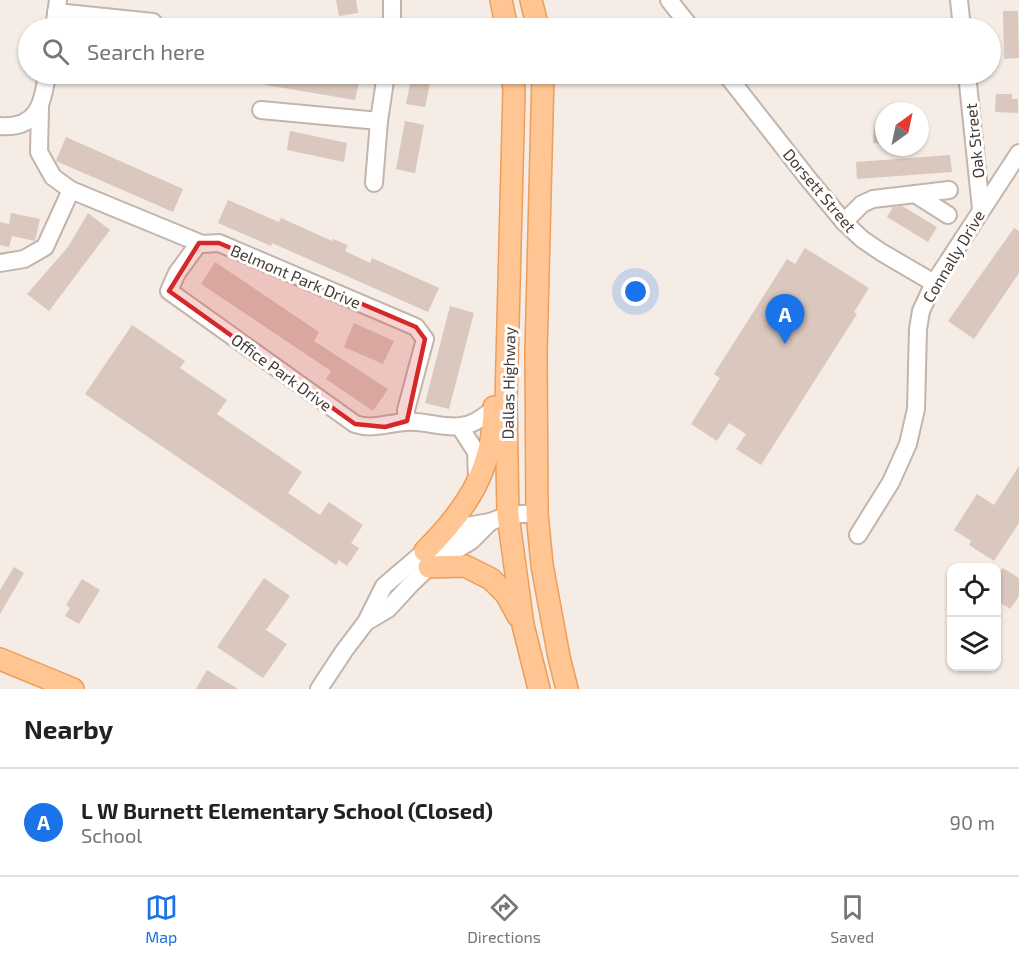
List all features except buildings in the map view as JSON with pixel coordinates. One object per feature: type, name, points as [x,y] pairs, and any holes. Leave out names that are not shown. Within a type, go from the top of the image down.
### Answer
[{"type":"main road","points":[[501,0],[505,18]]},
{"type":"main road","points":[[531,0],[536,18]]},
{"type":"main road","name":"Dallas Highway","points":[[513,84],[506,401],[499,519],[539,689]]},
{"type":"main road","name":"Dallas Highway","points":[[543,84],[536,353],[537,513],[542,565],[567,689]]},
{"type":"main road","points":[[511,222],[496,289],[494,426],[488,459],[456,516],[427,559],[465,566],[491,579],[506,594],[523,625]]},
{"type":"main road","points":[[0,659],[73,689]]},
{"type":"street","points":[[392,0],[392,18]]},
{"type":"street","points":[[669,0],[683,18]]},
{"type":"street","points":[[959,0],[961,18]]},
{"type":"street","points":[[56,14],[104,18]]},
{"type":"street","name":"Belmont Park Drive","points":[[45,84],[40,108],[39,152],[52,177],[71,190],[199,243],[219,243],[416,327],[425,339],[406,410],[407,421]]},
{"type":"street","points":[[374,183],[384,84]]},
{"type":"street","name":"Dorsett Street","points":[[734,84],[844,222],[862,239],[881,252],[934,283]]},
{"type":"street","name":"Oak Street","points":[[968,84],[981,209]]},
{"type":"street","points":[[0,126],[12,127],[30,119],[40,108]]},
{"type":"street","points":[[261,110],[379,120]]},
{"type":"street","name":"Connally Drive","points":[[858,535],[891,482],[908,444],[916,409],[918,329],[921,311],[934,283],[1019,153]]},
{"type":"street","points":[[0,264],[24,259],[45,247],[71,190]]},
{"type":"street","points":[[844,222],[862,204],[873,199],[949,190]]},
{"type":"street","points":[[915,194],[948,215]]},
{"type":"street","name":"Office Park Drive","points":[[199,243],[177,273],[169,291],[355,424],[385,426],[407,421],[460,427]]},
{"type":"street","points":[[477,480],[476,452],[460,427],[474,423],[494,409]]},
{"type":"street","points":[[319,689],[366,622],[384,586],[427,559],[466,526],[537,513]]},
{"type":"highlighted area","points":[[199,243],[219,243],[416,327],[425,339],[407,421],[385,427],[355,424],[169,291]]},
{"type":"place","name":"L W Burnett Elementary School (Closed)","points":[[785,344]]}]
